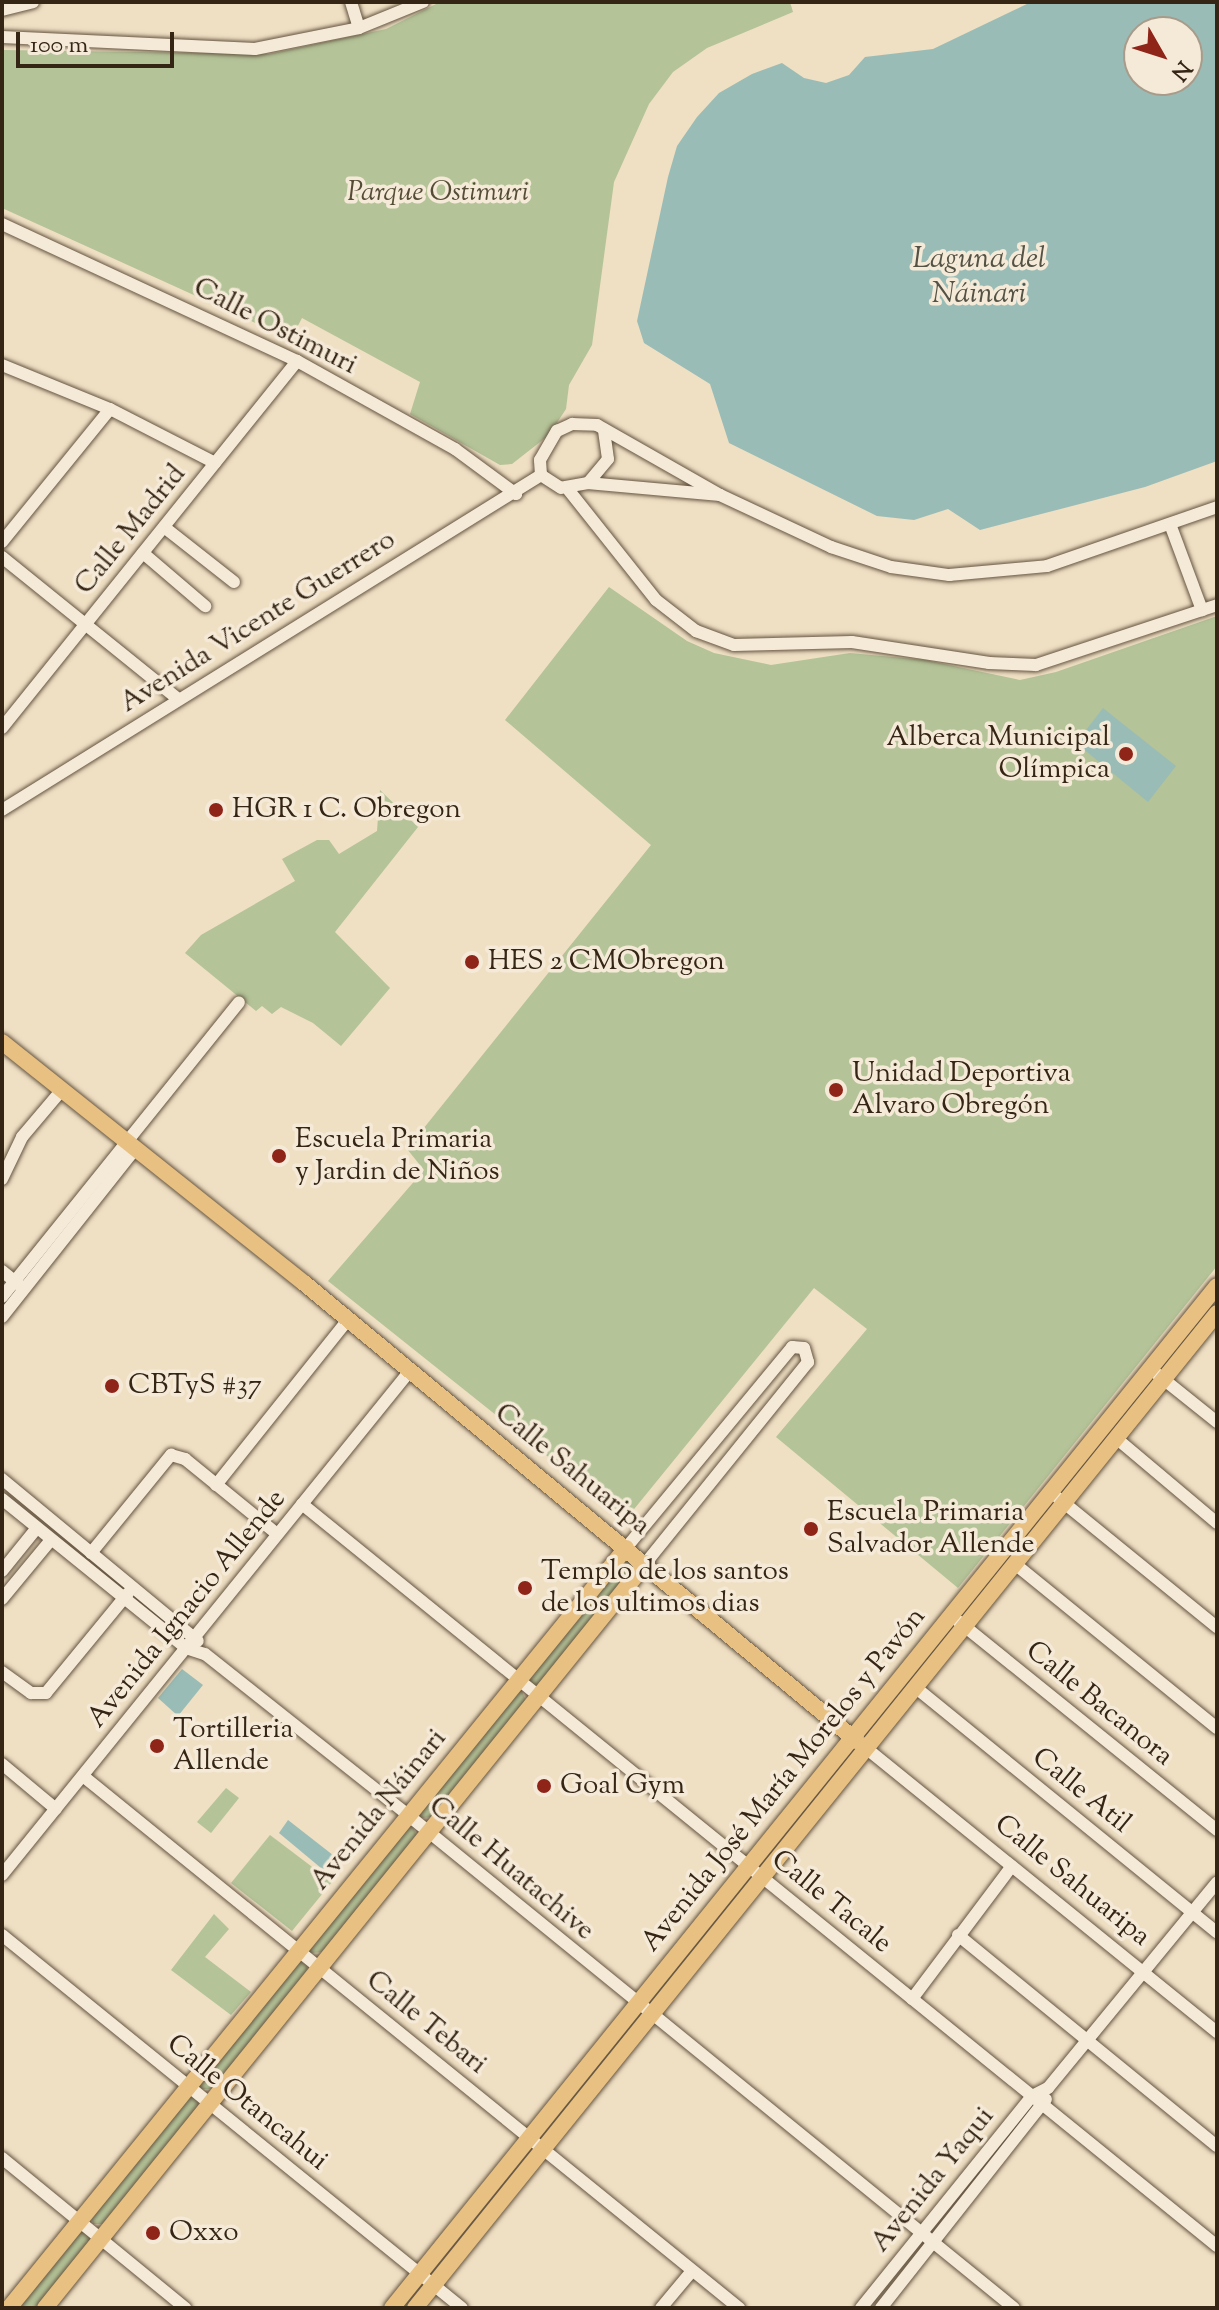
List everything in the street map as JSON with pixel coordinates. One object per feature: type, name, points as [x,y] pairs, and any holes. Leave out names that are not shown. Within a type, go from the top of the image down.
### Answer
[{"type":"main road","name":"Calle Sahuaripa","points":[[4,1049],[130,1145],[646,1563],[866,1748]]},
{"type":"main road","name":"Avenida José María Morelos y Pavón","points":[[415,2308],[651,2015],[852,1737],[957,1620],[1015,1564],[1116,1438],[1217,1286]]},
{"type":"main road","name":"Avenida José María Morelos y Pavón","points":[[392,2308],[637,2004],[866,1748],[915,1687],[957,1620],[1050,1492],[1157,1373],[1215,1318]]},
{"type":"main road","name":"Avenida Náinari","points":[[9,2308],[626,1548]]},
{"type":"main road","name":"Avenida Náinari","points":[[45,2308],[646,1563]]},
{"type":"street","points":[[2,10],[33,2]]},
{"type":"street","points":[[351,2],[359,28]]},
{"type":"street","points":[[2,37],[230,50],[359,28],[423,2]]},
{"type":"street","name":"Calle Ostimuri","points":[[2,224],[297,361],[455,449],[516,494]]},
{"type":"street","name":"Calle Madrid","points":[[2,728],[297,361]]},
{"type":"street","points":[[2,365],[110,409],[215,463]]},
{"type":"street","points":[[2,542],[110,409]]},
{"type":"street","points":[[1217,507],[1047,566],[949,575],[862,559],[720,495],[604,429],[580,423],[557,431],[542,451],[541,475],[567,488],[669,612],[696,631],[734,645],[852,642],[989,663],[1036,665],[1217,605]]},
{"type":"street","points":[[588,483],[608,459],[604,429]]},
{"type":"street","name":"Avenida Vicente Guerrero","points":[[2,810],[177,698],[516,494],[541,475]]},
{"type":"street","points":[[567,488],[588,483],[720,495]]},
{"type":"street","points":[[1170,524],[1202,610]]},
{"type":"street","points":[[164,527],[234,582]]},
{"type":"street","points":[[143,553],[205,606]]},
{"type":"street","points":[[2,557],[177,698]]},
{"type":"street","points":[[2,1316],[20,1285],[239,1002]]},
{"type":"street","points":[[2,1179],[22,1137],[61,1091]]},
{"type":"street","points":[[2,1271],[20,1285]]},
{"type":"street","points":[[2,1297],[20,1285]]},
{"type":"street","points":[[216,1485],[347,1321]]},
{"type":"street","name":"Avenida Náinari","points":[[626,1548],[792,1347],[804,1348],[808,1362],[646,1563]]},
{"type":"street","name":"Avenida Ignacio Allende","points":[[2,1875],[409,1372]]},
{"type":"street","points":[[1157,1373],[1217,1422]]},
{"type":"street","points":[[1116,1438],[1217,1523]]},
{"type":"street","points":[[91,1553],[171,1455],[185,1459],[277,1534]]},
{"type":"street","name":"Calle Huatachive","points":[[2,1479],[195,1637],[205,1654]]},
{"type":"street","points":[[1050,1492],[1217,1627]]},
{"type":"street","name":"Calle Huatachive","points":[[2,1499],[50,1541],[186,1648],[205,1654],[430,1832],[637,2004],[1014,2308]]},
{"type":"street","name":"Calle Tacale","points":[[302,1504],[1217,2246]]},
{"type":"street","points":[[2,1571],[36,1529]]},
{"type":"street","points":[[2,1599],[50,1541]]},
{"type":"street","points":[[1015,1564],[1217,1728]]},
{"type":"street","points":[[2,1672],[31,1693],[46,1693],[133,1587]]},
{"type":"street","name":"Calle Bacanora","points":[[957,1620],[1217,1830]]},
{"type":"street","name":"Calle Atil","points":[[915,1687],[1217,1932]]},
{"type":"street","name":"Calle Sahuaripa","points":[[866,1748],[1217,2032]]},
{"type":"street","points":[[2,1764],[56,1809]]},
{"type":"street","name":"Calle Tebari","points":[[83,1776],[739,2308]]},
{"type":"street","points":[[912,1999],[1012,1866]]},
{"type":"street","name":"Avenida Yaqui","points":[[861,2308],[1032,2096],[1048,2088],[1217,1882]]},
{"type":"street","name":"Calle Otancahui","points":[[2,1935],[462,2308]]},
{"type":"street","points":[[958,1935],[1217,2146]]},
{"type":"street","name":"Avenida Yaqui","points":[[881,2308],[1044,2106],[1048,2088]]},
{"type":"street","points":[[2,2158],[185,2308]]},
{"type":"street","points":[[661,2308],[692,2271]]},
{"type":"green space","name":"Parque Ostimuri","points":[[440,2],[790,2],[793,12],[707,48],[673,72],[649,104],[614,182],[592,345],[569,385],[566,409],[549,435],[512,464],[500,465],[410,414],[420,382],[302,318],[291,339],[2,208],[2,50],[269,54],[386,29]]},
{"type":"green space","name":"Unidad Deportiva Alvaro Obregón","points":[[609,587],[687,641],[714,653],[771,665],[850,653],[925,660],[1020,680],[1056,672],[1217,616],[1217,1266],[958,1588],[776,1437],[867,1329],[814,1288],[626,1519],[328,1281],[424,1170],[407,1149],[651,845],[505,720]]},
{"type":"green space","points":[[380,790],[418,827],[335,932],[390,988],[341,1046],[313,1023],[281,1007],[272,1014],[262,1006],[256,1011],[185,953],[201,935],[295,881],[282,859],[317,840],[329,840],[339,854],[377,831]]},
{"type":"green space","points":[[626,1555],[636,1567],[544,1682],[534,1685],[528,1679]]},
{"type":"green space","points":[[521,1689],[526,1701],[434,1817],[421,1818],[418,1814]]},
{"type":"green space","points":[[226,1788],[239,1798],[211,1833],[197,1822]]},
{"type":"green space","points":[[412,1824],[417,1837],[324,1952],[311,1953],[308,1949]]},
{"type":"green space","points":[[270,1835],[332,1882],[292,1931],[231,1883]]},
{"type":"green space","points":[[214,1914],[229,1929],[205,1957],[251,1992],[231,2015],[171,1970]]},
{"type":"green space","points":[[298,1961],[307,1965],[307,1973],[215,2089],[202,2089],[199,2086]]},
{"type":"green space","points":[[189,2096],[198,2100],[198,2108],[106,2224],[93,2224],[91,2215]]},
{"type":"green space","points":[[81,2230],[90,2233],[90,2242],[40,2308],[15,2308]]},
{"type":"water","name":"Laguna del Náinari","points":[[1031,2],[1217,2],[1217,461],[1145,487],[980,530],[948,509],[914,520],[877,516],[729,443],[710,384],[644,343],[637,321],[677,146],[719,93],[752,74],[782,63],[804,78],[826,83],[849,75],[865,57],[933,49]]},
{"type":"water","name":"Alberca Municipal Olímpica","points":[[1103,708],[1176,766],[1148,802],[1076,743]]},
{"type":"water","points":[[182,1669],[203,1685],[178,1716],[158,1698]]},
{"type":"water","points":[[288,1820],[338,1859],[327,1873],[279,1833]]},
{"type":"place","name":"Alberca Municipal Olímpica","points":[[1126,754]]},
{"type":"place","name":"HGR 1 C. Obregon","points":[[216,810]]},
{"type":"place","name":"HES 2 CMObregon","points":[[472,962]]},
{"type":"place","name":"Unidad Deportiva Alvaro Obregón","points":[[836,1090]]},
{"type":"place","name":"Escuela Primaria y Jardin de Niños","points":[[279,1156]]},
{"type":"place","name":"CBTyS #37","points":[[112,1386]]},
{"type":"place","name":"Escuela Primaria Salvador Allende","points":[[811,1529]]},
{"type":"place","name":"Templo de los santos de los ultimos dias","points":[[525,1588]]},
{"type":"place","name":"Tortilleria Allende","points":[[157,1746]]},
{"type":"place","name":"Goal Gym","points":[[544,1786]]},
{"type":"place","name":"Oxxo","points":[[153,2233]]}]
